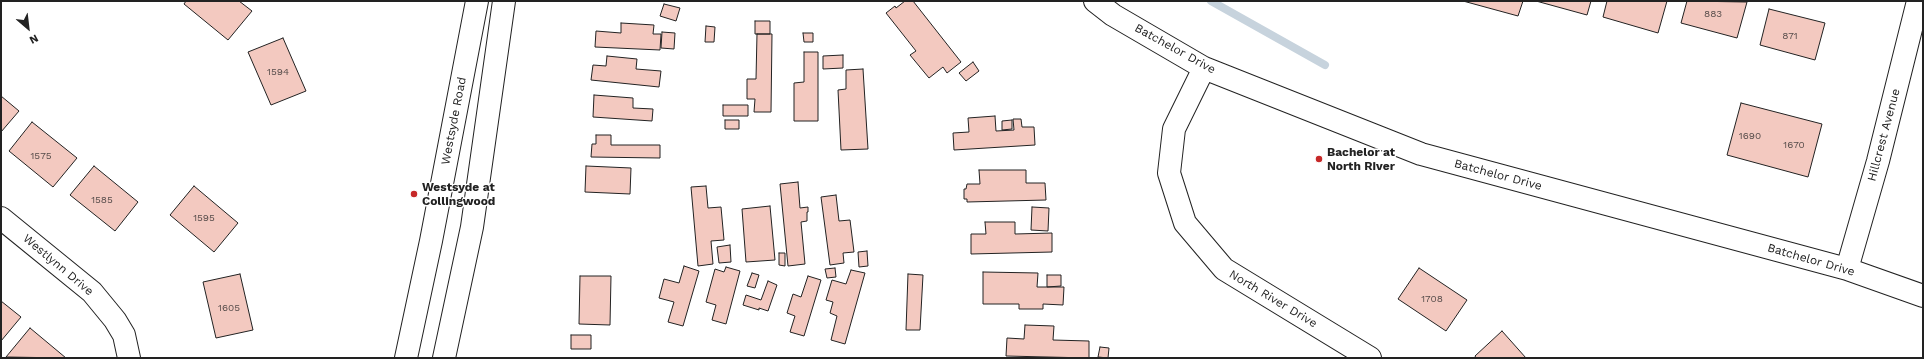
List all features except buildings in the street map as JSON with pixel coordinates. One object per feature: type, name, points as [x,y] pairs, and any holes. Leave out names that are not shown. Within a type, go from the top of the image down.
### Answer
[{"type":"street","name":"Westsyde Road","points":[[406,358],[431,241],[477,1]]},
{"type":"street","points":[[444,358],[472,227],[504,1],[499,1]]},
{"type":"street","name":"Batchelor Drive","points":[[1094,1],[1113,15],[1204,68],[1422,154],[1847,269],[1923,296]]},
{"type":"street","name":"Hillcrest Avenue","points":[[1847,269],[1878,160],[1918,1]]},
{"type":"street","name":"North River Drive","points":[[1204,68],[1174,129],[1169,173],[1185,223],[1224,268],[1370,358]]},
{"type":"street","name":"Westlynn Drive","points":[[1,218],[92,292],[115,320],[124,335],[129,358]]},
{"type":"waterway","points":[[1211,1],[1325,65]]},
{"type":"place","name":"Bachelor at North River","points":[[1319,159]]},
{"type":"place","name":"Westsyde at Collingwood","points":[[414,194]]}]
